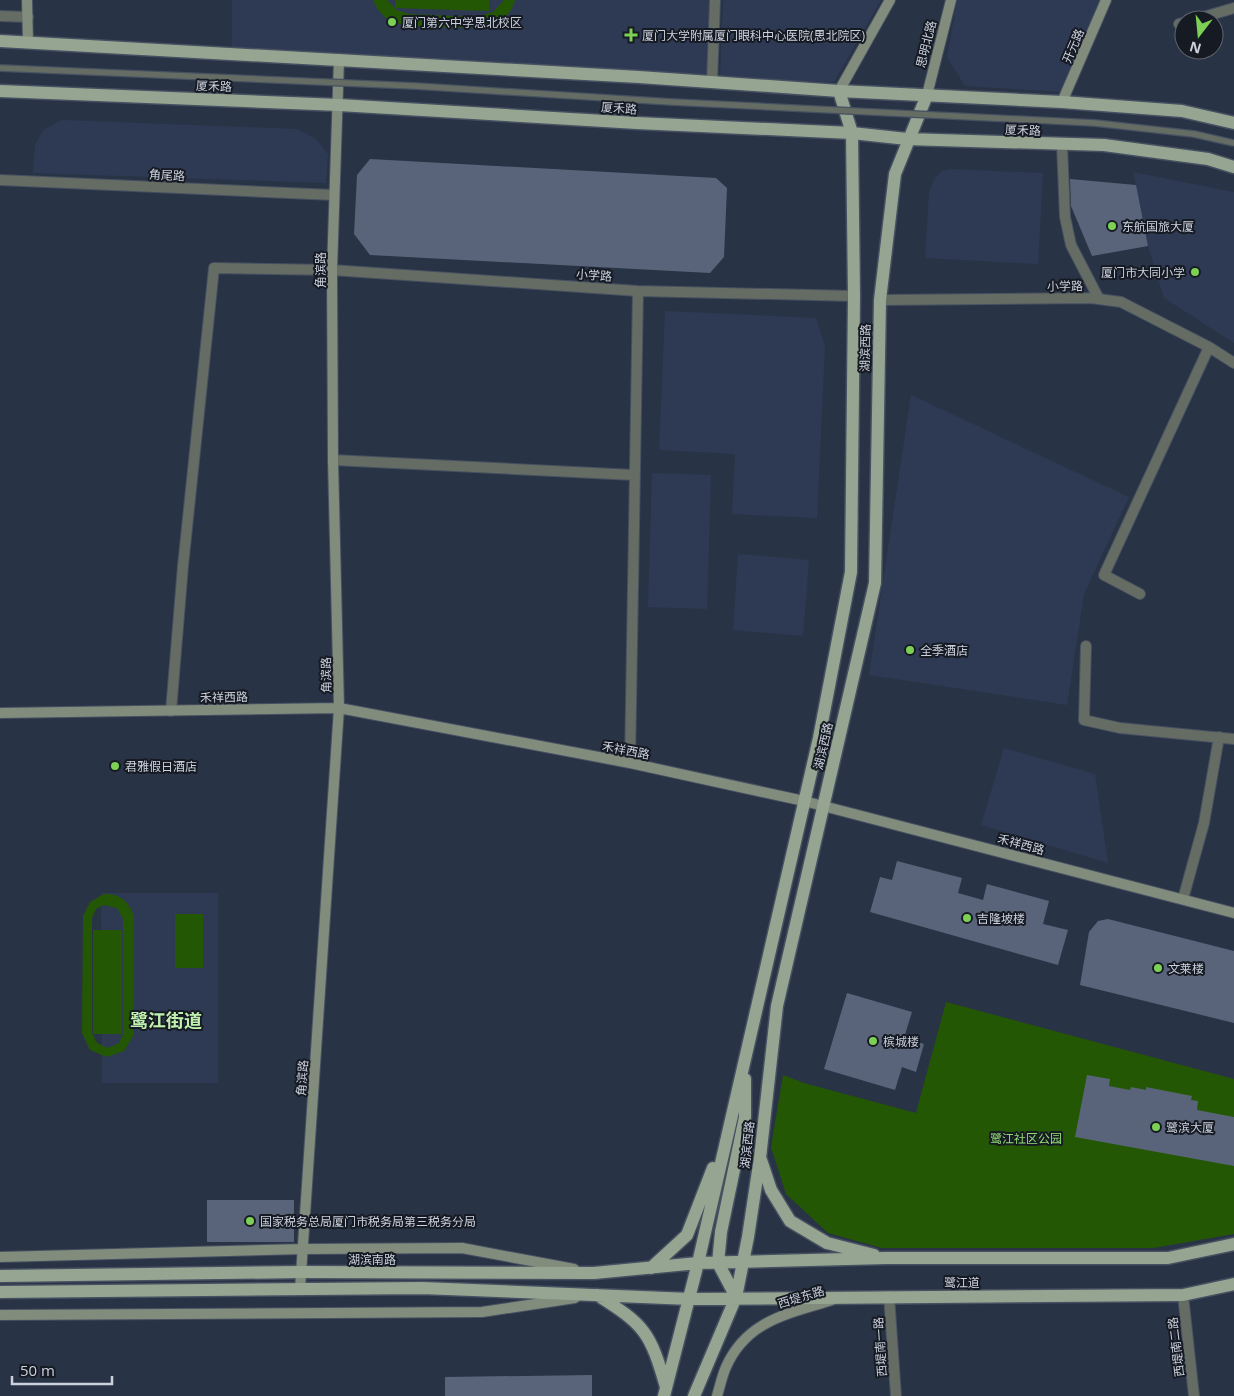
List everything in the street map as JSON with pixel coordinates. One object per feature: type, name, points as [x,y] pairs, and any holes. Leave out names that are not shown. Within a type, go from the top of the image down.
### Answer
[{"type":"main road","points":[[0,41],[339,59],[839,91],[1062,102],[1182,111],[1234,123]]},
{"type":"main road","name":"厦禾路","points":[[0,91],[339,104],[637,123],[852,134],[907,139],[1104,145],[1208,159],[1234,167]]},
{"type":"main road","name":"湖滨西路","points":[[665,1392],[690,1299],[819,738],[851,572],[854,296],[852,134],[839,91]]},
{"type":"main road","name":"湖滨西路","points":[[694,1396],[736,1297],[760,1158],[777,1006],[874,583],[880,300],[894,174],[926,95]]},
{"type":"main road","points":[[736,1297],[718,1263],[722,1232],[745,1117],[745,1056]]},
{"type":"main road","points":[[651,1268],[687,1235],[727,1134]]},
{"type":"main road","points":[[760,1158],[771,1190],[790,1221],[827,1243],[886,1258]]},
{"type":"main road","name":"鹭江道","points":[[743,1262],[886,1258],[1168,1258],[1234,1244]]},
{"type":"main road","name":"湖滨南路","points":[[0,1276],[301,1272],[594,1273],[743,1262]]},
{"type":"main road","name":"鹭江道","points":[[690,1299],[736,1297],[1182,1295],[1234,1284]]},
{"type":"main road","points":[[0,1292],[422,1288],[690,1299]]},
{"type":"main road","points":[[597,1295],[622,1311],[643,1328],[656,1351],[665,1392]]},
{"type":"street","points":[[27,0],[28,42]]},
{"type":"street","points":[[712,82],[716,0]]},
{"type":"street","points":[[839,91],[890,0]]},
{"type":"street","name":"思明北路","points":[[926,95],[951,0]]},
{"type":"street","name":"开元路","points":[[1062,102],[1106,0]]},
{"type":"street","points":[[0,16],[28,17]]},
{"type":"street","name":"角滨路","points":[[300,1289],[339,708],[333,460],[332,270],[339,59]]},
{"type":"street","points":[[1062,145],[1065,217],[1071,245],[1099,299]]},
{"type":"street","name":"角尾路","points":[[0,180],[334,195]]},
{"type":"street","name":"小学路","points":[[172,710],[183,566],[214,268],[332,270],[638,291],[854,296]]},
{"type":"street","points":[[630,763],[638,291]]},
{"type":"street","name":"小学路","points":[[880,300],[1099,299],[1120,302],[1209,347],[1234,363]]},
{"type":"street","points":[[1140,594],[1104,574],[1209,347]]},
{"type":"street","points":[[333,460],[634,475]]},
{"type":"street","points":[[1086,646],[1084,720],[1120,728],[1234,740]]},
{"type":"street","name":"禾祥西路","points":[[0,713],[339,708],[630,763],[804,801],[1234,912]]},
{"type":"street","points":[[1183,899],[1204,823],[1219,737]]},
{"type":"street","points":[[0,1257],[303,1249],[462,1248],[594,1273]]},
{"type":"street","points":[[0,1315],[482,1312],[597,1295]]},
{"type":"street","name":"西堤南二路","points":[[1182,1295],[1194,1396]]},
{"type":"street","name":"西堤南一路","points":[[889,1296],[896,1396]]},
{"type":"street","name":"西堤东路","points":[[717,1396],[726,1366],[743,1339],[770,1319],[845,1297]]},
{"type":"lane","points":[[0,68],[415,86],[672,102],[1085,122],[1186,133],[1234,143]]},
{"type":"shaded area","name":"厦门第六中学思北校区","points":[[232,0],[710,0],[707,77],[232,56]]},
{"type":"shaded area","points":[[723,0],[881,0],[834,82],[720,79]]},
{"type":"shaded area","points":[[957,0],[1101,0],[1061,92],[965,86],[947,58]]},
{"type":"shaded area","points":[[62,120],[297,129],[315,138],[328,154],[326,183],[33,173],[35,145],[43,130]]},
{"type":"shaded area","points":[[950,169],[1043,173],[1038,264],[925,258],[929,192],[935,178],[942,171]]},
{"type":"shaded area","name":"厦门市大同小学","points":[[1133,172],[1234,192],[1234,343],[1164,298],[1148,246]]},
{"type":"shaded area","points":[[665,311],[816,318],[825,346],[817,518],[732,514],[735,454],[659,450]]},
{"type":"shaded area","points":[[911,395],[1129,497],[1084,594],[1067,705],[869,675]]},
{"type":"shaded area","points":[[652,473],[711,475],[707,609],[648,607]]},
{"type":"shaded area","points":[[738,554],[809,560],[803,636],[733,630]]},
{"type":"shaded area","points":[[1004,748],[1095,774],[1108,863],[981,825]]},
{"type":"shaded area","points":[[101,893],[218,893],[218,1083],[102,1083]]},
{"type":"green space","points":[[373,0],[387,0],[397,10],[409,14],[475,17],[493,12],[504,0],[515,0],[508,14],[497,24],[462,28],[413,26],[393,22],[381,13]]},
{"type":"green space","points":[[395,0],[489,0],[489,11],[395,8]]},
{"type":"green space","points":[[104,894],[115,895],[124,900],[133,913],[134,918],[133,1036],[124,1051],[107,1057],[90,1050],[82,1033],[83,916],[90,902]],"holes":[[[103,905],[117,908],[123,919],[123,1034],[119,1043],[108,1048],[97,1043],[92,1033],[92,918],[96,909]]]},
{"type":"green space","points":[[175,914],[203,914],[203,968],[175,968]]},
{"type":"green space","points":[[93,930],[122,930],[122,1034],[93,1034]]},
{"type":"green space","name":"鹭江社区公园","points":[[946,1002],[1234,1079],[1234,1234],[1153,1248],[882,1248],[828,1233],[786,1194],[771,1147],[783,1075],[804,1083],[916,1113]]},
{"type":"building","points":[[370,159],[716,178],[727,188],[724,257],[710,273],[370,255],[354,234],[357,175]]},
{"type":"building","name":"东航国旅大厦","points":[[1070,179],[1136,185],[1148,246],[1092,256],[1071,206]]},
{"type":"building","name":"吉隆坡楼","points":[[897,861],[962,878],[958,893],[983,900],[987,884],[1049,901],[1043,924],[1068,930],[1058,965],[870,912],[880,877],[892,880]]},
{"type":"building","name":"文莱楼","points":[[1108,919],[1234,951],[1234,1023],[1080,985],[1089,932],[1098,921]]},
{"type":"building","name":"槟城楼","points":[[847,993],[912,1012],[904,1038],[924,1044],[916,1072],[902,1067],[895,1090],[824,1069]]},
{"type":"building","name":"鹭滨大厦","points":[[1087,1075],[1110,1079],[1109,1086],[1130,1090],[1131,1087],[1146,1090],[1146,1087],[1192,1096],[1191,1100],[1198,1101],[1197,1110],[1234,1117],[1234,1166],[1075,1137]]},
{"type":"building","name":"国家税务总局厦门市税务局第三税务分局","points":[[207,1200],[294,1200],[294,1242],[207,1242]]},
{"type":"building","points":[[592,1375],[592,1396],[445,1396],[445,1377]]},
{"type":"place","name":"厦门第六中学思北校区","points":[[392,22]]},
{"type":"place","name":"厦门大学附属厦门眼科中心医院(思北院区)","points":[[631,35]]},
{"type":"place","name":"东航国旅大厦","points":[[1112,226]]},
{"type":"place","name":"厦门市大同小学","points":[[1195,272]]},
{"type":"place","name":"全季酒店","points":[[910,650]]},
{"type":"place","name":"君雅假日酒店","points":[[115,766]]},
{"type":"place","name":"吉隆坡楼","points":[[967,918]]},
{"type":"place","name":"文莱楼","points":[[1158,968]]},
{"type":"place","name":"槟城楼","points":[[873,1041]]},
{"type":"place","name":"鹭滨大厦","points":[[1156,1127]]},
{"type":"place","name":"国家税务总局厦门市税务局第三税务分局","points":[[250,1221]]},
{"type":"district","name":"鹭江街道","points":[[166,1020]]}]
